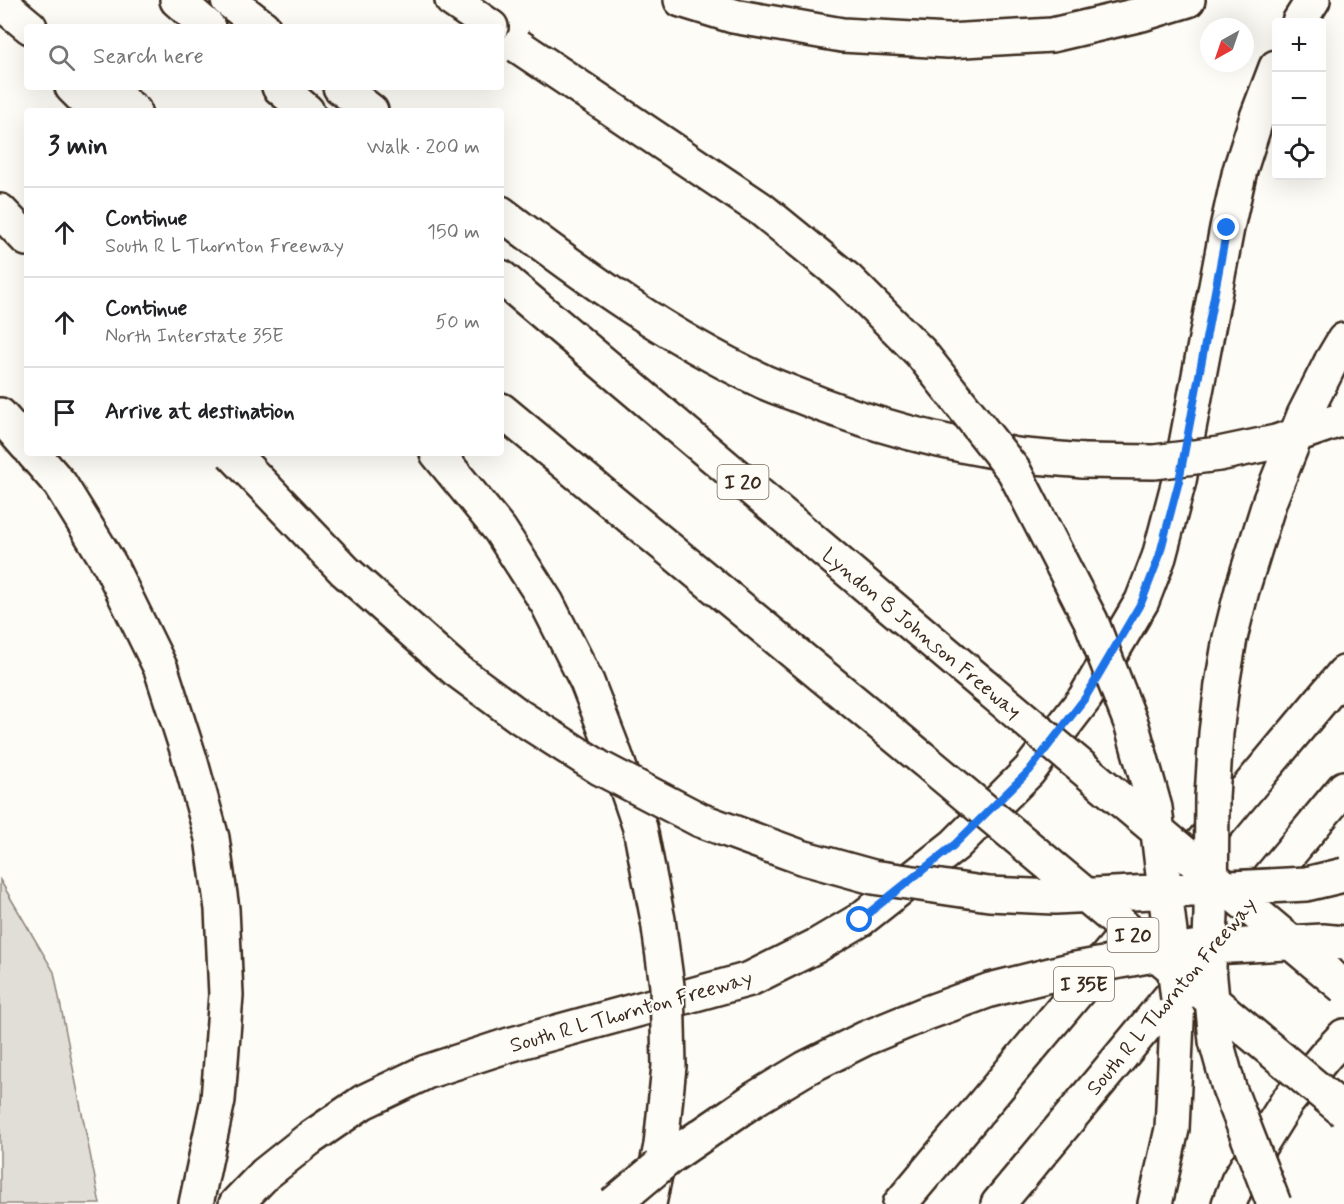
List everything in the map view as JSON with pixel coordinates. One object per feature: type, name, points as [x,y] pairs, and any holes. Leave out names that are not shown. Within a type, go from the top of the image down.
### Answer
[{"type":"main road","points":[[177,0],[205,24]]},
{"type":"main road","points":[[228,0],[259,24]]},
{"type":"main road","points":[[452,0],[487,24]]},
{"type":"main road","points":[[681,0],[733,16],[842,35],[948,41],[1052,35],[1142,14],[1188,0]]},
{"type":"main road","points":[[1301,18],[1312,0]]},
{"type":"main road","points":[[0,2],[26,24]]},
{"type":"main road","points":[[0,15],[24,39]]},
{"type":"main road","points":[[509,40],[761,209],[848,279],[920,352],[1014,471],[1091,621],[1132,726],[1155,808],[1178,999],[1172,1129],[1155,1204]]},
{"type":"main road","name":"South R L Thornton Freeway","points":[[236,1204],[274,1167],[309,1139],[363,1102],[426,1072],[509,1045],[750,979],[816,946],[860,920],[954,845],[1029,771],[1085,698],[1142,601],[1159,557],[1179,481],[1240,170],[1274,72]]},
{"type":"main road","points":[[75,90],[93,108]]},
{"type":"main road","points":[[108,90],[130,108]]},
{"type":"main road","points":[[282,90],[304,108]]},
{"type":"main road","points":[[344,90],[367,108]]},
{"type":"main road","points":[[0,211],[24,236]]},
{"type":"main road","points":[[504,215],[563,261],[622,301],[696,346],[760,380],[832,409],[904,432],[965,446],[1026,456],[1083,461],[1154,462],[1219,454],[1276,442],[1340,420]]},
{"type":"main road","name":"Lyndon B Johnson Freeway","points":[[504,280],[1344,987]]},
{"type":"main road","points":[[1274,1204],[1229,1088],[1216,1041],[1209,968],[1212,797],[1216,733],[1230,638],[1242,590],[1270,500],[1304,415],[1337,351]]},
{"type":"main road","name":"I 20","points":[[504,413],[923,759],[1344,1111]]},
{"type":"main road","points":[[0,415],[24,443]]},
{"type":"main road","points":[[36,456],[60,484],[110,565],[161,669],[212,838],[222,909],[226,995],[218,1100],[196,1204]]},
{"type":"main road","points":[[235,456],[345,570],[454,669],[520,717],[600,768],[700,820],[801,857],[873,877],[989,894],[1055,897],[1306,884],[1344,875]]},
{"type":"main road","points":[[439,456],[500,530],[547,603],[587,682],[640,828],[658,920],[667,986],[669,1066],[661,1145],[649,1204]]},
{"type":"main road","name":"I 35E","points":[[900,1204],[1344,673]]},
{"type":"main road","name":"South R L Thornton Freeway","points":[[998,1204],[1344,788]]},
{"type":"main road","points":[[614,1204],[670,1157],[756,1098],[806,1068],[866,1038],[927,1012],[990,990],[1070,970],[1193,948],[1323,941],[1344,943]]},
{"type":"main road","points":[[1229,1204],[1238,1181],[1287,1102],[1344,1036]]},
{"type":"shaded area","points":[[0,880],[54,972],[100,1204],[0,1204]]},
{"type":"route","points":[[860,920],[954,845],[1029,771],[1085,698],[1142,601],[1159,557],[1179,481],[1227,228]]}]
